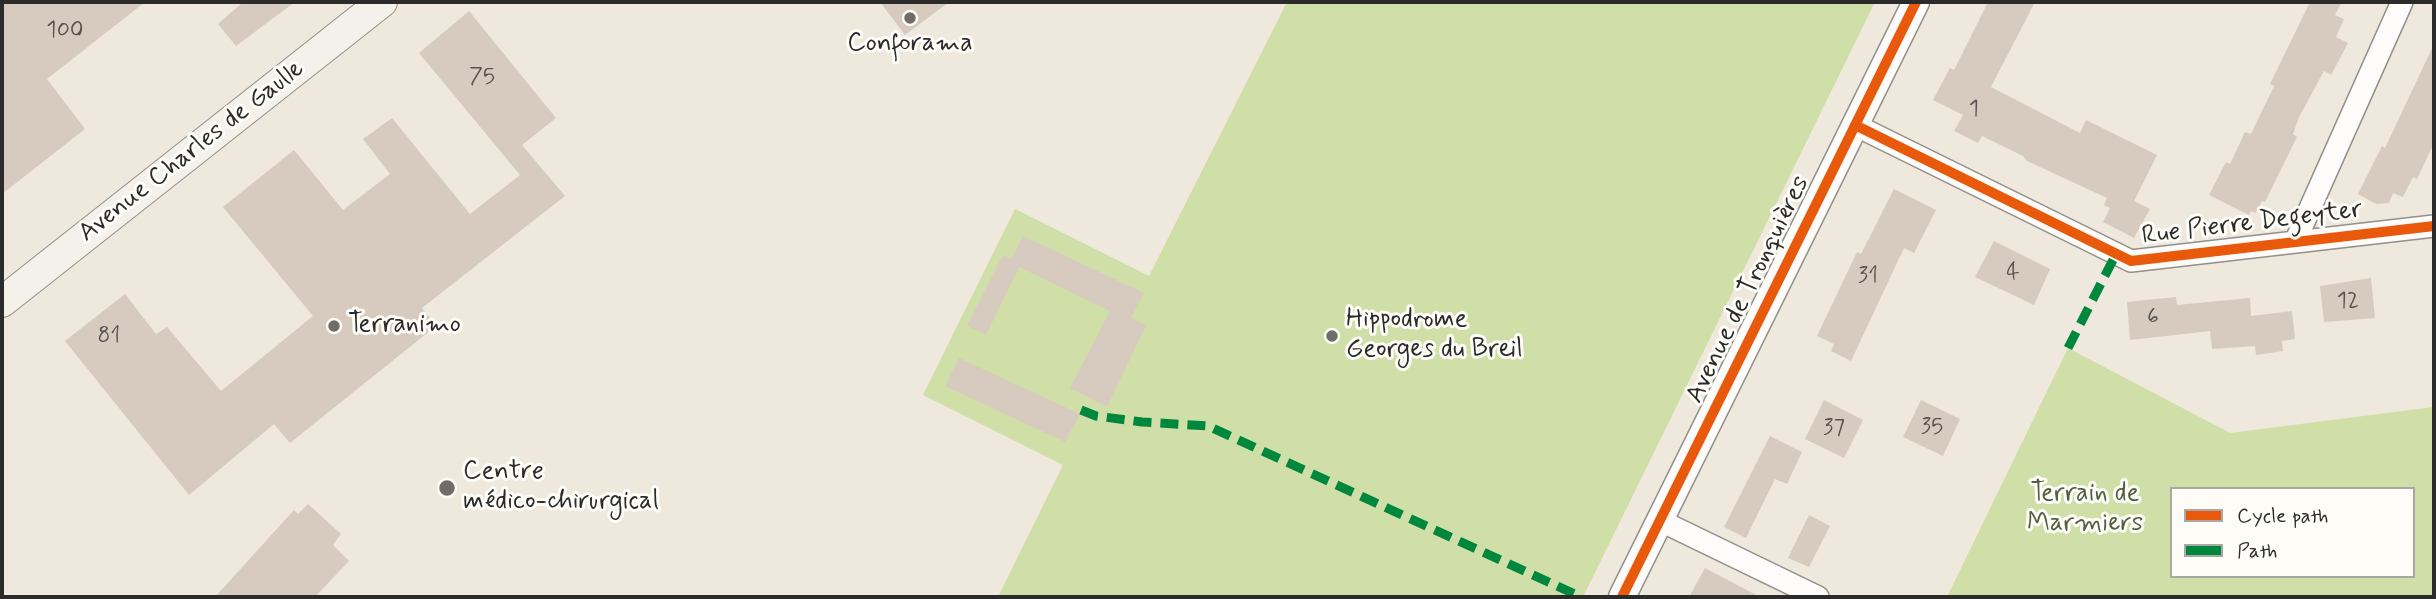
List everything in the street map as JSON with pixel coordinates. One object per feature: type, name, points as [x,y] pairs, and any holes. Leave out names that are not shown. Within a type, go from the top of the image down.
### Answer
[{"type":"main road","name":"Avenue Charles de Gaulle","points":[[2,302],[382,2]]},
{"type":"street","name":"Avenue de Tronquières","points":[[1622,597],[1916,2]]},
{"type":"street","points":[[2295,242],[2402,2]]},
{"type":"street","name":"Rue Pierre Degeyter","points":[[1855,125],[2131,261],[2434,226]]},
{"type":"street","points":[[1661,521],[1818,597]]},
{"type":"green space","name":"Hippodrome Georges du Breil","points":[[1287,2],[1875,2],[1583,597],[998,597],[1063,465],[923,395],[1015,209],[1149,276]]},
{"type":"green space","name":"Terrain de Marmiers","points":[[2068,348],[2230,433],[2434,407],[2434,597],[1947,597]]},
{"type":"building","points":[[2,2],[145,2],[47,79],[85,129],[2,194]]},
{"type":"building","points":[[243,2],[295,2],[236,46],[218,24]]},
{"type":"building","name":"Conforama","points":[[880,2],[949,2],[905,35]]},
{"type":"building","points":[[1988,2],[2035,2],[1991,87],[2080,133],[2086,120],[2157,155],[2134,201],[2150,209],[2134,238],[2103,222],[2110,208],[2104,205],[2107,198],[2027,161],[2023,156],[1982,136],[1978,143],[1954,131],[1963,115],[1933,100],[1950,68],[1954,70]]},
{"type":"building","points":[[2310,2],[2342,2],[2335,15],[2344,19],[2336,37],[2348,43],[2331,75],[2324,71],[2299,117],[2293,134],[2297,137],[2265,202],[2262,201],[2256,213],[2251,211],[2249,215],[2209,195],[2226,162],[2230,164],[2245,132],[2251,134],[2274,86],[2270,84]]},
{"type":"building","points":[[469,11],[556,118],[522,145],[565,196],[422,308],[436,326],[290,443],[274,424],[189,495],[65,341],[125,294],[156,334],[167,327],[221,391],[313,316],[223,207],[294,150],[343,210],[390,174],[363,139],[392,118],[470,214],[520,175],[419,53]]},
{"type":"building","points":[[2434,44],[2434,143],[2417,179],[2413,177],[2403,197],[2393,193],[2389,203],[2376,204],[2358,194],[2382,146],[2385,148]]},
{"type":"building","points":[[1894,189],[1936,210],[1914,253],[1904,248],[1851,361],[1831,351],[1834,344],[1817,336],[1857,252],[1861,254]]},
{"type":"building","points":[[1023,236],[1144,293],[1131,318],[1146,325],[1107,407],[1070,388],[1110,311],[1019,267],[986,335],[967,326],[1003,255],[1011,259]]},
{"type":"building","points":[[1994,241],[2050,269],[2034,305],[1975,277]]},
{"type":"building","points":[[2371,278],[2375,318],[2324,322],[2320,286]]},
{"type":"building","points":[[2176,297],[2177,305],[2250,298],[2251,316],[2292,311],[2295,339],[2282,341],[2283,351],[2256,355],[2255,346],[2212,349],[2210,331],[2130,340],[2127,302]]},
{"type":"building","points":[[959,358],[1080,414],[1065,442],[945,386]]},
{"type":"building","points":[[1824,400],[1863,420],[1844,458],[1805,439]]},
{"type":"building","points":[[1921,400],[1960,419],[1943,456],[1903,437]]},
{"type":"building","points":[[1770,436],[1802,452],[1787,484],[1775,479],[1746,538],[1724,527]]},
{"type":"building","points":[[308,504],[341,534],[333,545],[349,561],[315,597],[215,597],[294,510],[298,514]]},
{"type":"building","points":[[1809,515],[1830,526],[1809,567],[1788,558]]},
{"type":"building","points":[[1705,568],[1760,597],[1689,597]]},
{"type":"marked path","points":[[2068,348],[2116,254]]},
{"type":"marked path","points":[[1081,410],[1096,416],[1142,422],[1208,426],[1581,597]]},
{"type":"cycle path","points":[[1622,597],[1916,2]]},
{"type":"cycle path","points":[[1855,125],[2131,261],[2434,226]]},
{"type":"place","name":"Conforama","points":[[910,18]]},
{"type":"place","name":"Terranimo","points":[[334,326]]},
{"type":"place","name":"Hippodrome Georges du Breil","points":[[1332,336]]},
{"type":"place","name":"Centre médico-chirurgical","points":[[447,488]]}]
